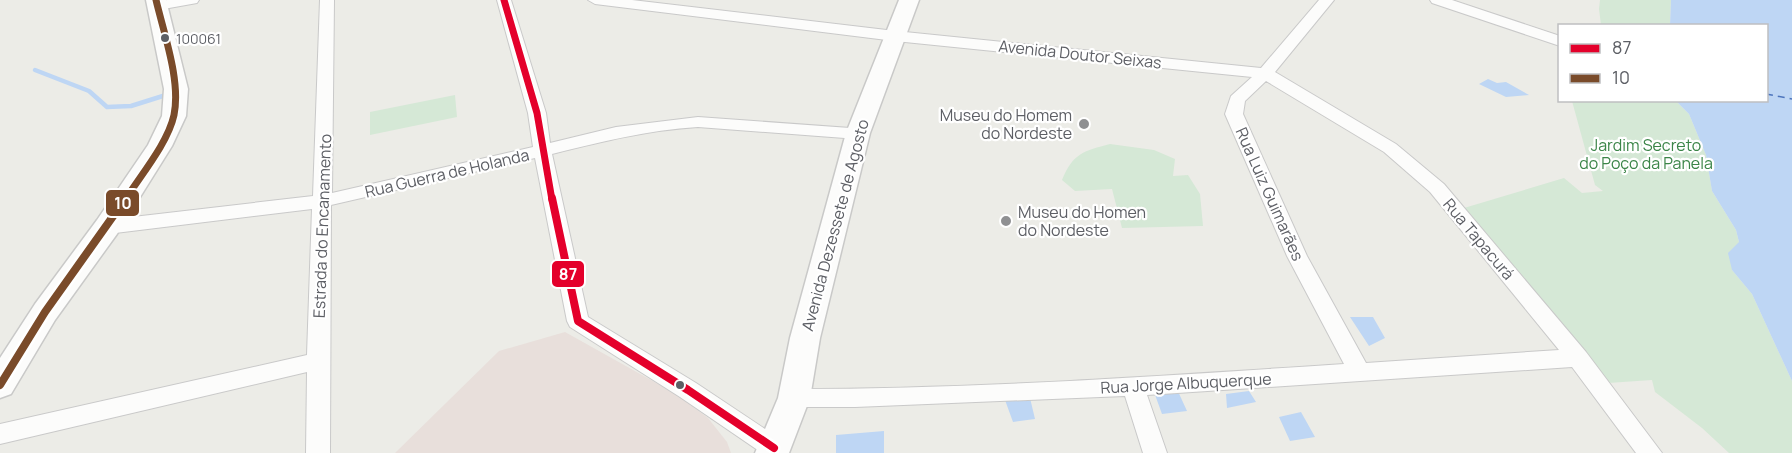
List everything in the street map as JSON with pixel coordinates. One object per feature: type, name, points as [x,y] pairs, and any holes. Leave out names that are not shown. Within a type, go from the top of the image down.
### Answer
[{"type":"main road","name":"Avenida Dezessete de Agosto","points":[[773,451],[794,398],[807,329],[858,133],[909,0]]},
{"type":"main road","points":[[0,385],[45,312],[107,227],[160,146],[174,116],[176,89],[157,3]]},
{"type":"street","points":[[157,3],[192,0]]},
{"type":"street","name":"Estrada do Encanamento","points":[[318,453],[318,361],[327,0]]},
{"type":"street","points":[[504,0],[537,113],[542,150],[578,321],[688,390],[773,451]]},
{"type":"street","name":"Avenida Doutor Seixas","points":[[595,0],[895,36],[1265,72]]},
{"type":"street","name":"Rua Luiz Guimarães","points":[[1327,0],[1265,72],[1237,100],[1234,114],[1296,256],[1360,373]]},
{"type":"street","points":[[1437,0],[1558,40]]},
{"type":"street","name":"Rua Tapacurá","points":[[1265,72],[1390,148],[1437,188],[1578,358],[1650,453]]},
{"type":"street","name":"Rua Guerra de Holanda","points":[[107,227],[323,201],[542,150],[677,123],[698,122],[858,133]]},
{"type":"street","name":"Rua Jorge Albuquerque","points":[[794,398],[855,398],[1133,386],[1578,358]]},
{"type":"street","points":[[0,434],[318,361]]},
{"type":"street","points":[[1133,386],[1155,453]]},
{"type":"shaded area","points":[[565,332],[676,394],[708,418],[727,442],[731,453],[395,453],[499,351]]},
{"type":"green space","points":[[1600,0],[1671,0],[1670,24],[1601,24]]},
{"type":"green space","points":[[455,95],[457,117],[370,135],[370,112]]},
{"type":"green space","name":"Jardim Secreto do Poço da Panela","points":[[1572,102],[1677,102],[1689,114],[1706,155],[1712,191],[1736,230],[1739,242],[1732,270],[1752,294],[1792,381],[1792,453],[1729,453],[1702,428],[1655,392],[1652,380],[1608,383],[1464,208],[1564,178],[1582,193],[1603,191],[1595,185]]},
{"type":"green space","points":[[1110,144],[1154,150],[1175,159],[1173,176],[1188,175],[1200,194],[1203,226],[1122,228],[1112,189],[1075,191],[1062,180],[1070,164],[1080,154]]},
{"type":"water","points":[[1671,0],[1792,0],[1792,381],[1752,294],[1732,270],[1728,253],[1739,242],[1736,230],[1712,191],[1706,155],[1689,114],[1677,102],[1768,102],[1768,24],[1670,24]]},
{"type":"water","points":[[1488,79],[1497,83],[1506,82],[1529,95],[1506,97],[1479,84]]},
{"type":"water","points":[[1350,317],[1373,317],[1385,338],[1369,346]]},
{"type":"water","points":[[1176,387],[1187,411],[1162,414],[1154,392]]},
{"type":"water","points":[[1249,391],[1256,402],[1227,408],[1226,394]]},
{"type":"water","points":[[1030,398],[1035,419],[1013,422],[1005,400]]},
{"type":"water","points":[[1301,412],[1315,437],[1290,441],[1279,417]]},
{"type":"water","points":[[884,431],[884,453],[836,453],[836,435]]},
{"type":"waterway","points":[[35,70],[89,91],[107,107],[131,106],[166,95]]},
{"type":"ferry route","points":[[1768,94],[1792,99]]},
{"type":"transit line","name":"10","points":[[0,385],[45,312],[107,227],[160,146],[174,116],[176,89],[156,0]]},
{"type":"transit line","name":"87","points":[[504,0],[537,113],[542,150],[578,321],[688,390],[774,448]]},
{"type":"place","name":"100061","points":[[165,38]]},
{"type":"place","name":"Museu do Homem do Nordeste","points":[[1084,124]]},
{"type":"place","name":"Museu do Homen do Nordeste","points":[[1006,221]]}]
